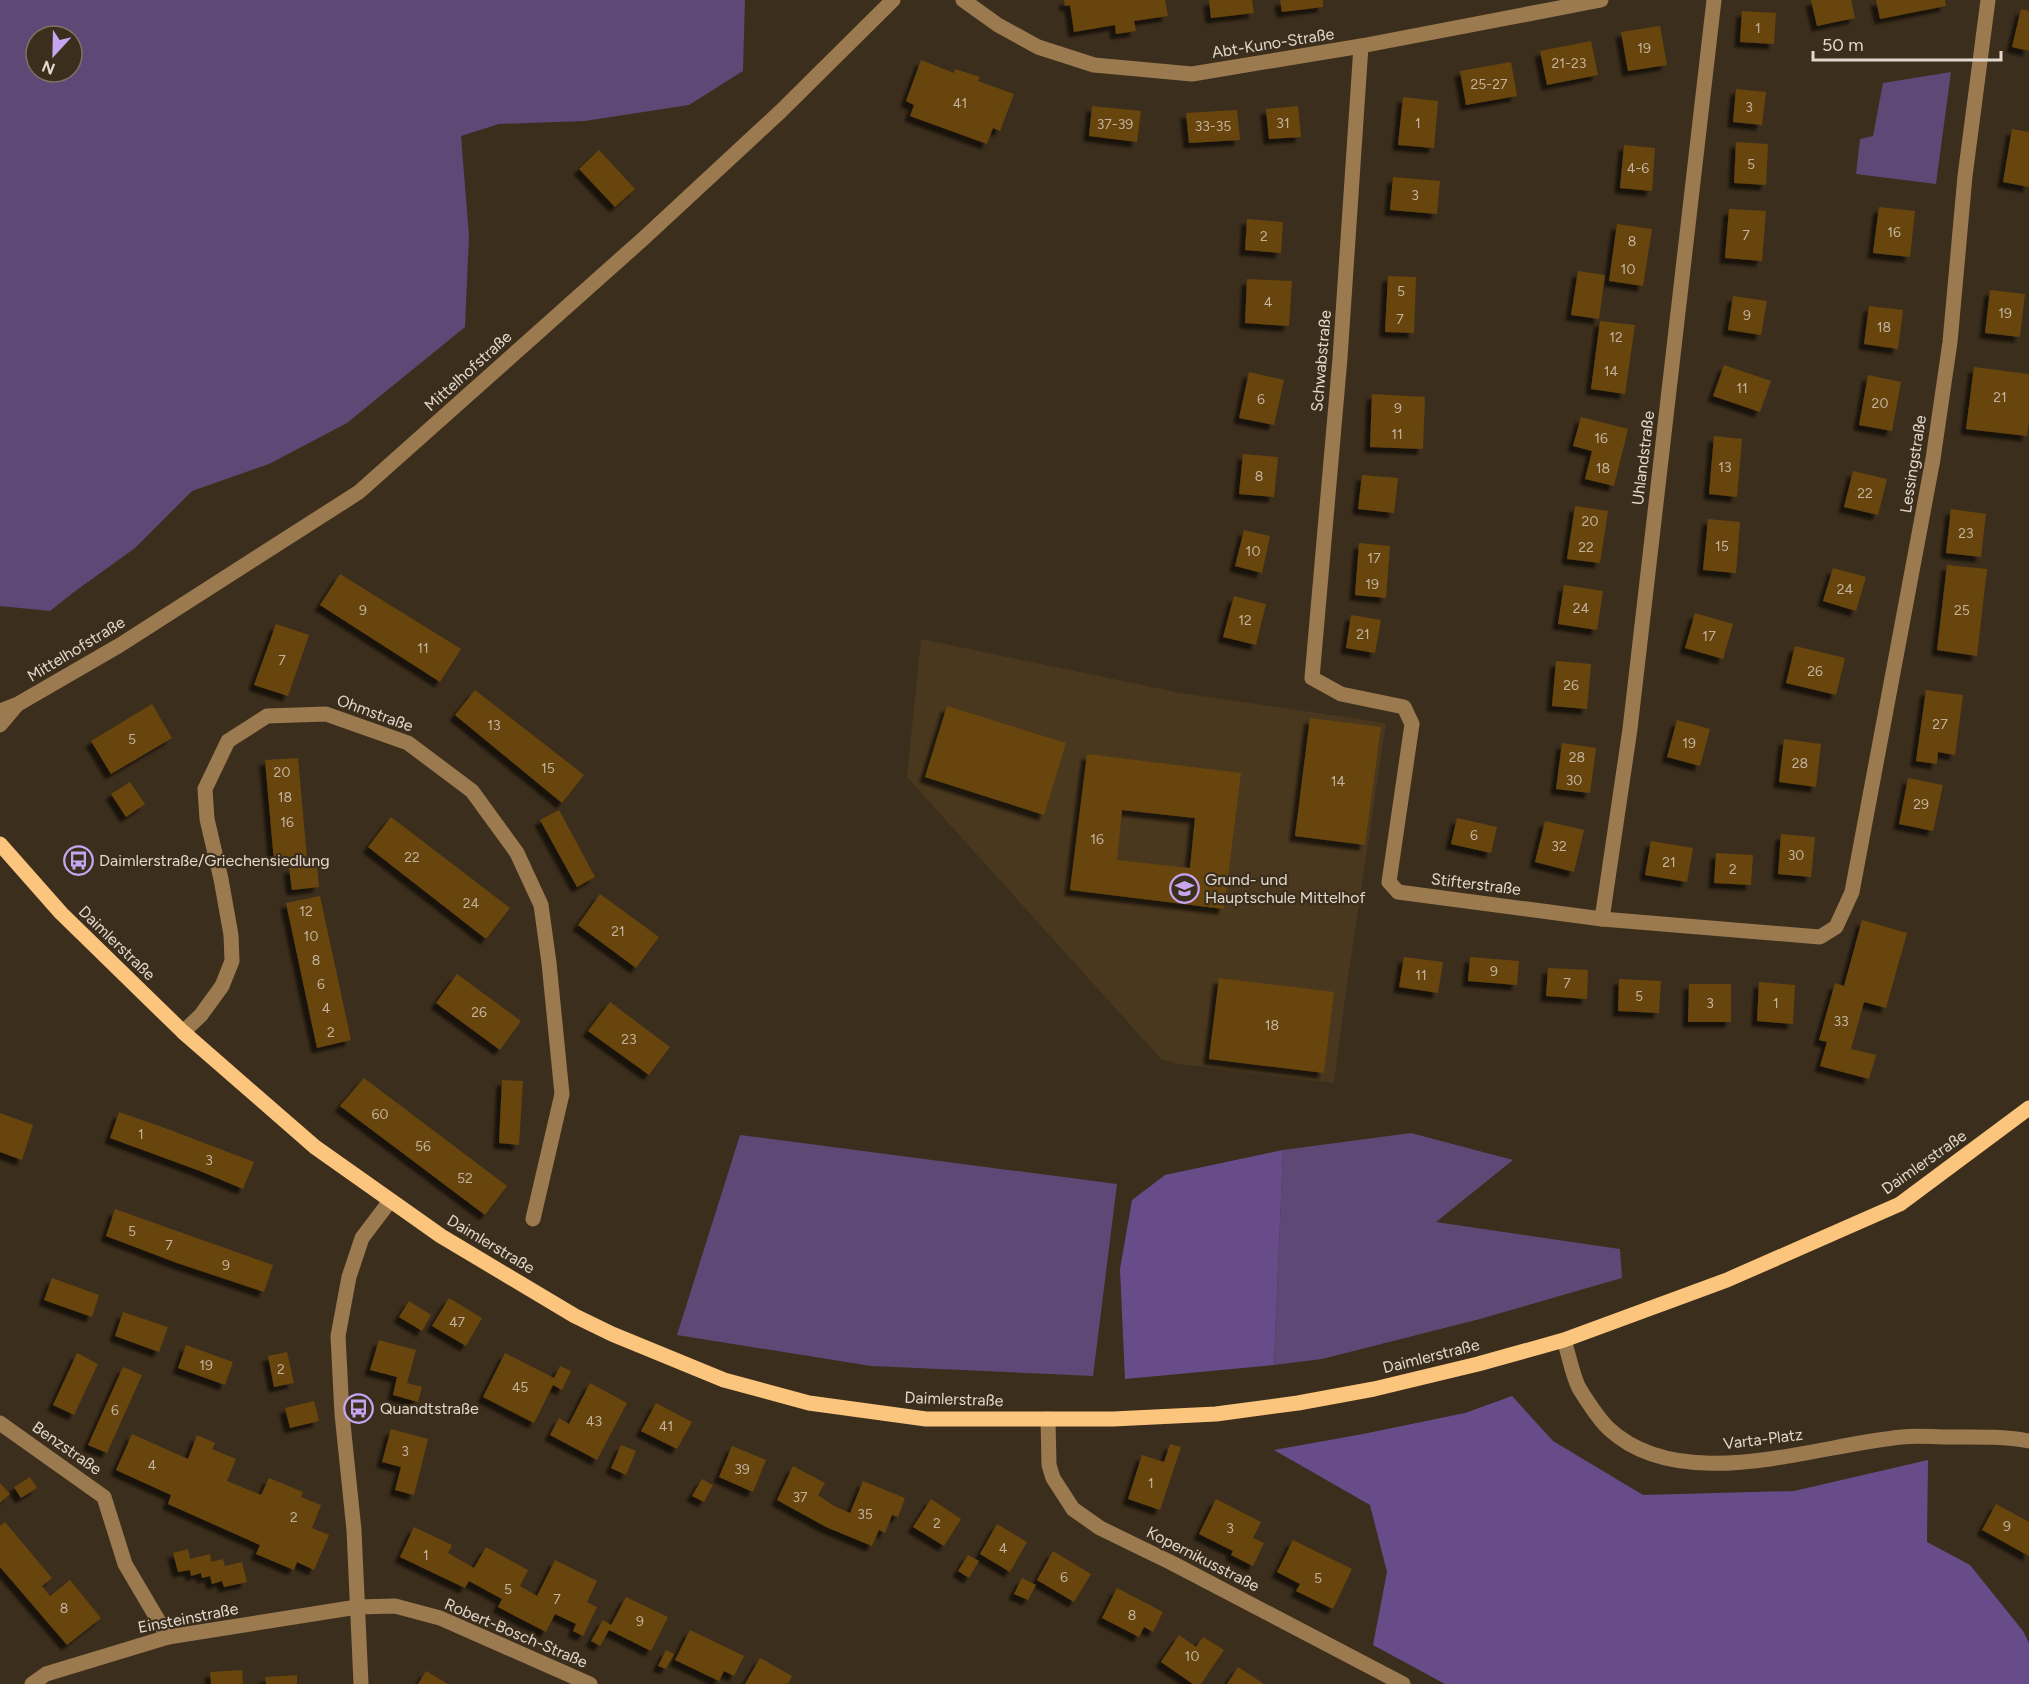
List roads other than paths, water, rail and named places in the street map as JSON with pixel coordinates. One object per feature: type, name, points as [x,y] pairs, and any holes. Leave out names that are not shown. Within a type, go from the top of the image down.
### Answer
[{"type":"main road","name":"Daimlerstraße","points":[[0,844],[61,913],[183,1032],[315,1147],[441,1236],[575,1316],[612,1334],[724,1380],[809,1403],[926,1419],[1113,1419],[1216,1414],[1298,1403],[1386,1386],[1564,1340],[1727,1280],[1900,1204],[2029,1108]]},
{"type":"street","name":"Mittelhofstraße","points":[[0,711],[18,704],[120,645],[359,492],[644,238],[781,111],[893,0]]},
{"type":"street","name":"Abt-Kuno-Straße","points":[[963,0],[998,25],[1038,47],[1094,65],[1192,74],[1361,46],[1601,0]]},
{"type":"street","name":"Uhlandstraße","points":[[1602,919],[1630,729],[1714,0]]},
{"type":"street","name":"Lessingstraße","points":[[1836,927],[1852,892],[1933,459],[1950,342],[1965,176],[1988,0]]},
{"type":"street","name":"Schwabstraße","points":[[1312,678],[1340,358],[1361,46]]},
{"type":"street","name":"Stifterstraße","points":[[1312,678],[1341,694],[1404,707],[1412,724],[1389,882],[1398,892],[1602,919],[1820,937],[1836,927]]},
{"type":"street","name":"Mittelhofstraße","points":[[0,726],[18,704]]},
{"type":"street","name":"Ohmstraße","points":[[183,1032],[201,1015],[222,986],[232,961],[231,935],[207,819],[205,789],[228,741],[267,716],[326,714],[408,743],[472,791],[517,853],[541,905],[562,1094],[533,1219]]},
{"type":"street","points":[[361,1684],[354,1530],[342,1414],[338,1336],[349,1277],[362,1239],[390,1201]]},
{"type":"street","name":"Varta-Platz","points":[[1564,1340],[1578,1386],[1607,1427],[1622,1440],[1646,1452],[1673,1461],[1697,1464],[1749,1462],[1903,1437],[2008,1437],[2029,1441]]},
{"type":"street","name":"Kopernikusstraße","points":[[1047,1419],[1049,1465],[1053,1478],[1073,1509],[1100,1528],[1182,1568],[1403,1684]]},
{"type":"street","name":"Benzstraße","points":[[0,1423],[104,1497],[124,1564],[168,1637]]},
{"type":"street","name":"Robert-Bosch-Straße","points":[[357,1607],[395,1606],[440,1618],[590,1684]]},
{"type":"street","name":"Einsteinstraße","points":[[32,1684],[46,1674],[168,1637],[357,1607]]},
{"type":"place","name":"Daimlerstraße/Griechensiedlung","points":[[78,860]]},
{"type":"place","name":"Grund- und Hauptschule Mittelhof","points":[[1184,888]]},
{"type":"place","name":"Quandtstraße","points":[[359,1408]]}]
